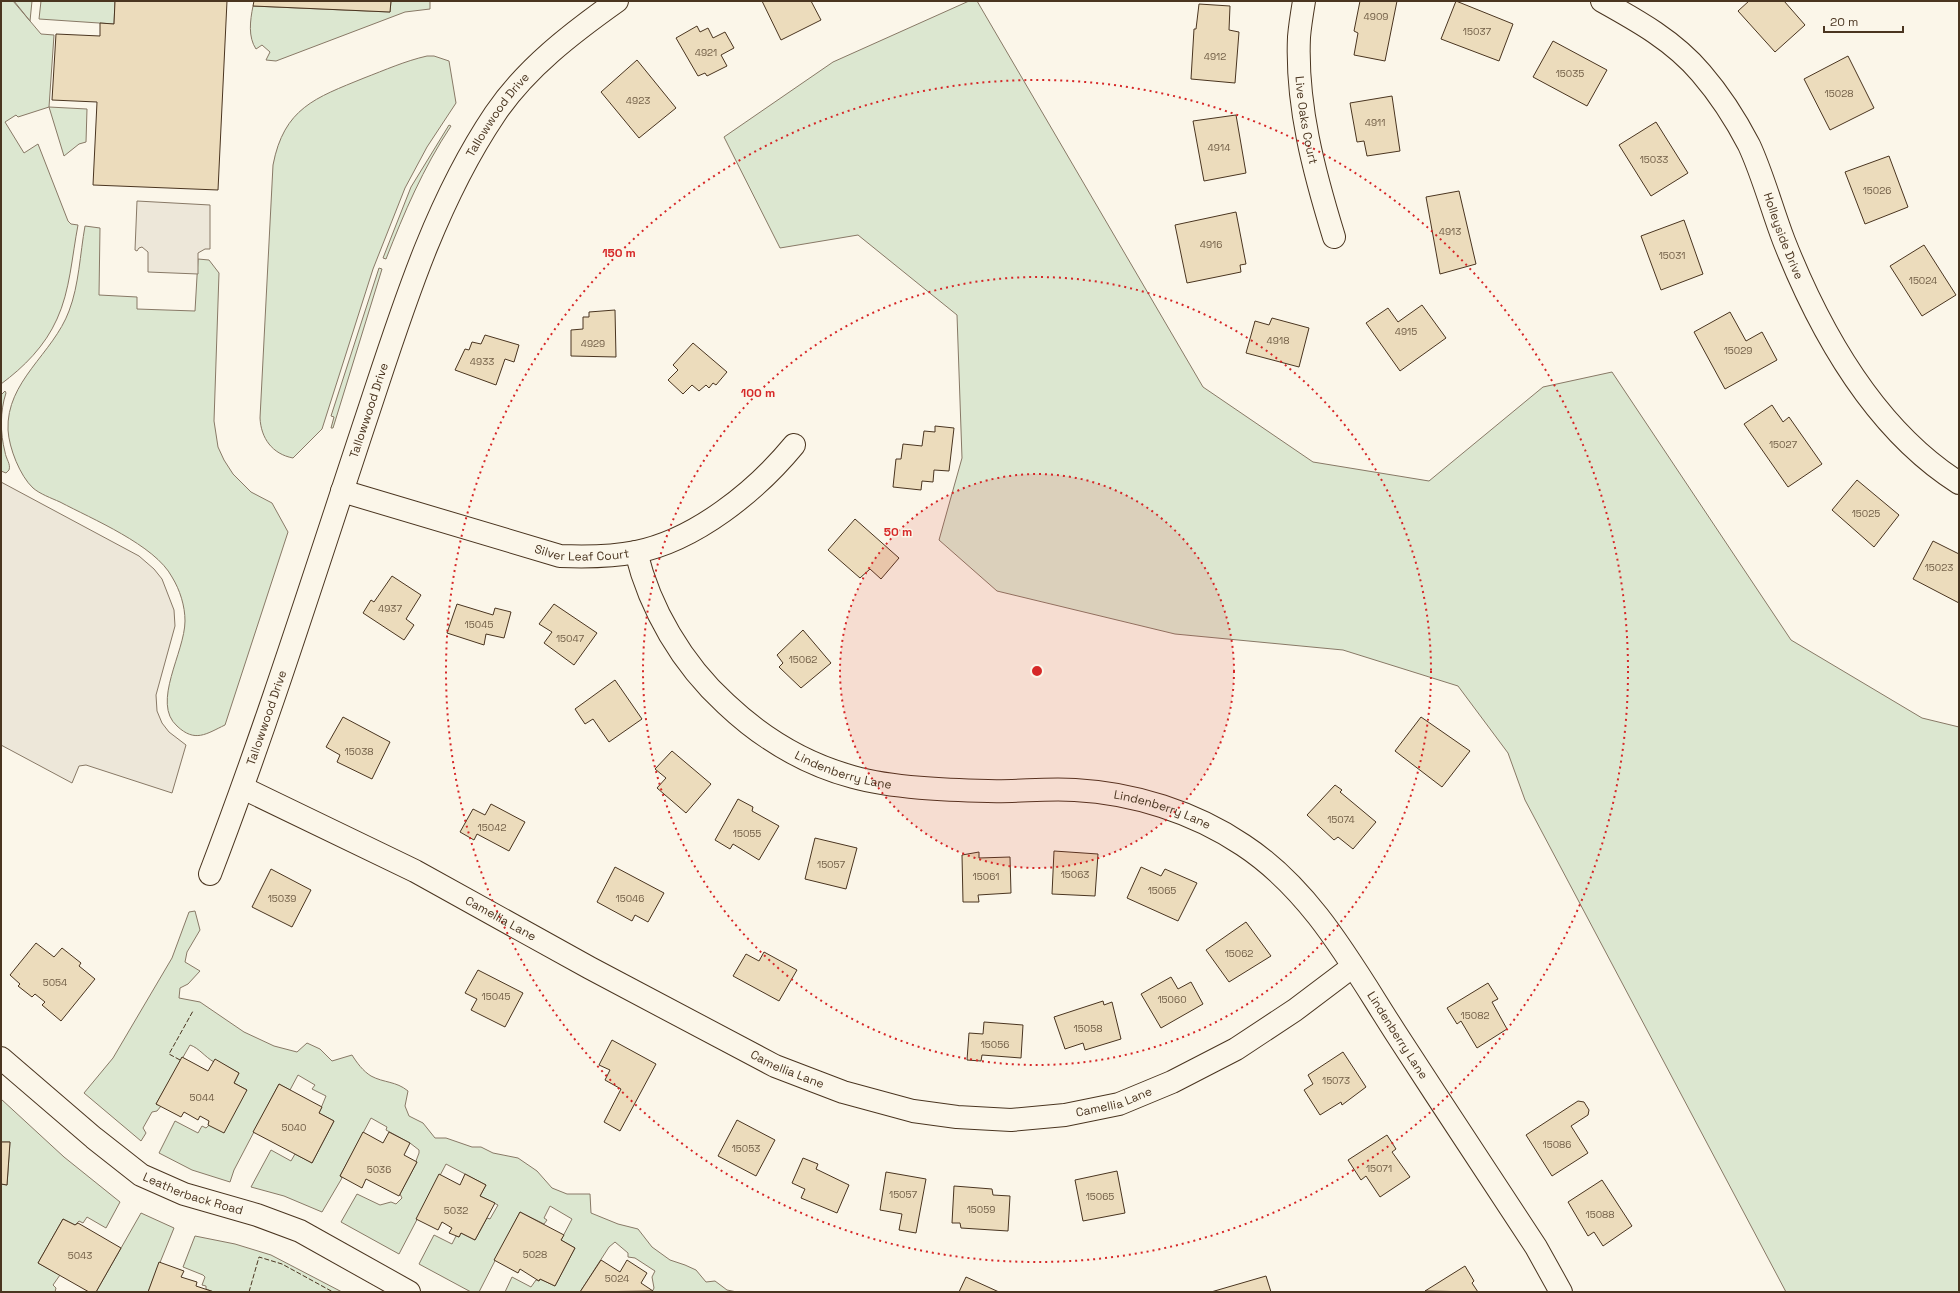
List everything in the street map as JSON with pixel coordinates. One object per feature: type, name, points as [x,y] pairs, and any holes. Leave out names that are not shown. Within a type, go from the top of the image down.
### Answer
[{"type":"street","name":"Tallowwood Drive","points":[[210,874],[243,788],[404,304],[445,204],[468,157],[495,113],[518,84],[559,44],[617,1]]},
{"type":"street","name":"Live Oaks Court","points":[[1304,1],[1299,37],[1300,82],[1306,128],[1317,183],[1334,237]]},
{"type":"street","name":"Holleyside Drive","points":[[1602,1],[1670,42],[1701,73],[1728,108],[1749,146],[1784,242],[1809,297],[1837,351],[1862,388],[1886,419],[1920,453],[1959,483]]},
{"type":"street","name":"Silver Leaf Court","points":[[342,491],[560,556],[592,557],[636,552],[676,539],[714,517],[757,484],[794,445]]},
{"type":"street","name":"Lindenberry Lane","points":[[636,552],[653,602],[684,658],[711,691],[742,719],[782,747],[817,765],[855,778],[916,787],[988,791],[1074,790],[1120,795],[1173,809],[1214,828],[1244,845],[1286,878],[1315,911],[1352,966],[1536,1247],[1561,1292]]},
{"type":"street","name":"Camellia Lane","points":[[243,788],[415,871],[590,968],[775,1066],[843,1092],[913,1111],[957,1117],[1011,1120],[1065,1115],[1119,1104],[1172,1082],[1236,1049],[1296,1010],[1352,966]]},
{"type":"street","name":"Leatherback Road","points":[[1,1058],[94,1138],[141,1176],[184,1194],[257,1215],[300,1231],[409,1292]]},
{"type":"green space","points":[[1,1],[13,1],[41,34],[54,35],[49,107],[18,117],[16,115],[5,122],[24,153],[38,144],[68,221],[71,224],[78,225],[68,285],[57,319],[40,347],[26,363],[1,384]]},
{"type":"green space","points":[[14,1],[32,1],[30,21]]},
{"type":"green space","points":[[41,1],[115,1],[114,24],[39,19]]},
{"type":"green space","points":[[391,1],[430,1],[430,9],[405,12],[276,61],[266,60],[270,52],[262,45],[256,49],[253,44],[251,23],[253,6],[390,12]]},
{"type":"green space","points":[[969,1],[977,1],[1203,387],[1313,462],[1429,481],[1543,387],[1612,372],[1791,640],[1922,718],[1959,727],[1959,1292],[1786,1292],[1525,800],[1508,753],[1458,686],[1343,650],[1175,634],[997,591],[939,540],[962,458],[957,315],[858,235],[780,248],[724,137],[833,62]]},
{"type":"green space","points":[[434,56],[449,61],[456,103],[427,147],[405,188],[373,269],[322,429],[293,458],[286,456],[279,453],[269,444],[265,438],[260,418],[273,165],[278,146],[285,130],[294,118],[304,108],[317,99],[346,85],[411,60]]},
{"type":"green space","points":[[49,107],[87,109],[86,142],[79,144],[64,156]]},
{"type":"green space","points":[[449,125],[451,126],[415,191],[386,259],[383,258],[411,187]]},
{"type":"green space","points":[[85,226],[100,228],[99,295],[137,297],[137,309],[195,311],[198,259],[209,260],[219,273],[214,421],[218,447],[233,474],[251,492],[272,503],[288,532],[225,725],[206,734],[195,736],[183,731],[177,726],[170,716],[167,704],[171,676],[184,633],[185,621],[182,598],[172,577],[164,565],[152,554],[122,534],[33,488],[28,483],[20,469],[10,445],[8,430],[9,413],[14,397],[22,382],[62,326],[69,311],[77,280]]},
{"type":"green space","points":[[379,268],[382,269],[333,428],[331,428],[334,417],[331,416]]},
{"type":"green space","points":[[5,391],[6,393],[1,422],[1,395]]},
{"type":"green space","points":[[1,422],[3,445],[9,466],[9,470],[6,473],[1,471]]},
{"type":"green space","points":[[195,911],[200,930],[187,952],[185,962],[200,971],[188,984],[180,988],[179,998],[200,1002],[244,1032],[274,1046],[297,1052],[307,1043],[320,1049],[332,1061],[352,1055],[360,1067],[371,1076],[399,1085],[408,1091],[405,1106],[409,1116],[423,1123],[435,1138],[446,1138],[472,1147],[481,1147],[493,1153],[518,1158],[537,1171],[552,1188],[567,1194],[590,1194],[591,1213],[618,1224],[638,1229],[652,1247],[670,1260],[696,1270],[706,1282],[715,1281],[727,1290],[737,1292],[652,1292],[654,1288],[652,1277],[655,1271],[635,1258],[628,1257],[628,1253],[615,1242],[609,1247],[580,1292],[505,1292],[512,1277],[531,1287],[536,1280],[539,1281],[540,1279],[555,1286],[575,1248],[561,1240],[572,1219],[550,1206],[544,1218],[547,1220],[544,1224],[520,1212],[479,1292],[471,1292],[419,1264],[434,1235],[452,1244],[456,1236],[459,1237],[461,1233],[475,1240],[487,1218],[490,1219],[498,1205],[480,1196],[486,1185],[446,1164],[399,1254],[341,1222],[357,1194],[380,1205],[391,1202],[396,1204],[402,1198],[400,1194],[417,1162],[419,1150],[410,1143],[386,1130],[387,1127],[371,1118],[340,1176],[342,1178],[322,1212],[284,1196],[251,1187],[271,1150],[291,1161],[295,1154],[312,1163],[334,1121],[319,1113],[326,1096],[312,1089],[315,1085],[298,1075],[290,1090],[279,1084],[234,1170],[230,1182],[192,1170],[159,1153],[175,1121],[198,1133],[202,1126],[206,1128],[247,1090],[234,1083],[239,1073],[215,1060],[214,1062],[190,1045],[156,1104],[161,1106],[157,1111],[152,1112],[143,1128],[146,1133],[141,1141],[84,1093],[113,1058],[172,958],[189,912]]},
{"type":"green space","points":[[1,1099],[64,1157],[120,1202],[106,1228],[87,1217],[83,1223],[79,1221],[75,1225],[63,1219],[38,1263],[60,1275],[53,1285],[56,1288],[55,1292],[1,1292],[1,1184],[7,1185],[10,1142],[1,1142]]},
{"type":"green space","points":[[141,1213],[174,1228],[148,1292],[96,1292]]},
{"type":"green space","points":[[195,1236],[235,1244],[271,1255],[342,1292],[214,1292],[206,1289],[206,1286],[202,1285],[205,1277],[203,1275],[183,1267]]},
{"type":"shaded area","points":[[137,201],[210,205],[210,249],[205,249],[198,253],[198,274],[148,272],[148,252],[142,247],[137,251],[135,250]]},
{"type":"shaded area","points":[[1,482],[139,556],[154,569],[162,579],[174,610],[175,626],[156,695],[157,711],[162,723],[169,732],[186,745],[172,793],[86,765],[79,766],[72,783],[1,745]]},
{"type":"building","points":[[115,1],[227,1],[218,190],[93,185],[97,102],[52,100],[56,34],[100,36],[100,23],[114,24]]},
{"type":"building","points":[[254,1],[391,1],[390,12],[253,6]]},
{"type":"building","points":[[762,1],[811,1],[821,20],[781,40]]},
{"type":"building","points":[[1360,1],[1397,1],[1385,61],[1354,55],[1358,33],[1354,31]]},
{"type":"building","points":[[1456,1],[1513,24],[1499,61],[1441,39]]},
{"type":"building","points":[[1749,1],[1784,1],[1805,25],[1775,52],[1738,11]]},
{"type":"building","points":[[1199,4],[1230,6],[1229,30],[1239,32],[1235,83],[1191,79],[1194,29],[1196,29]]},
{"type":"building","points":[[697,26],[700,32],[708,28],[713,38],[725,32],[734,48],[721,55],[727,66],[707,76],[705,73],[698,76],[676,38]]},
{"type":"building","points":[[1553,41],[1607,70],[1587,106],[1533,77]]},
{"type":"building","points":[[1848,56],[1874,108],[1830,130],[1804,79]]},
{"type":"building","points":[[637,60],[676,108],[639,138],[601,92]]},
{"type":"building","points":[[1392,96],[1400,151],[1367,156],[1364,141],[1357,142],[1350,103]]},
{"type":"building","points":[[1236,115],[1246,173],[1204,181],[1193,121]]},
{"type":"building","points":[[1656,122],[1688,173],[1651,196],[1619,145]]},
{"type":"building","points":[[1889,156],[1908,207],[1865,224],[1845,172]]},
{"type":"building","points":[[1459,191],[1476,264],[1440,274],[1426,197]]},
{"type":"building","points":[[1236,212],[1246,264],[1240,265],[1241,272],[1187,283],[1175,225]]},
{"type":"building","points":[[1684,220],[1703,274],[1661,290],[1641,236]]},
{"type":"building","points":[[1924,245],[1956,295],[1922,316],[1890,266]]},
{"type":"building","points":[[1422,305],[1446,338],[1400,371],[1366,323],[1388,308],[1398,322]]},
{"type":"building","points":[[615,310],[616,357],[571,356],[571,330],[583,329],[583,317],[589,317],[589,312]]},
{"type":"building","points":[[1730,312],[1746,341],[1762,332],[1777,360],[1725,389],[1694,332]]},
{"type":"building","points":[[1272,318],[1309,328],[1299,367],[1246,353],[1255,321],[1269,325]]},
{"type":"building","points":[[485,335],[519,345],[514,362],[505,359],[496,385],[455,370],[465,349],[469,350],[472,342],[481,344]]},
{"type":"building","points":[[693,343],[727,372],[716,385],[713,383],[709,388],[706,385],[699,391],[692,385],[683,394],[668,380],[678,370],[673,365]]},
{"type":"building","points":[[1772,405],[1783,422],[1789,417],[1822,464],[1788,487],[1744,424]]},
{"type":"building","points":[[935,426],[954,428],[949,471],[934,470],[933,482],[922,481],[921,490],[893,487],[896,459],[901,459],[903,444],[922,446],[924,431],[935,432]]},
{"type":"building","points":[[1857,480],[1899,515],[1874,547],[1832,510]]},
{"type":"building","points":[[855,519],[899,558],[881,579],[870,569],[860,578],[828,550]]},
{"type":"building","points":[[1933,541],[1959,554],[1959,603],[1913,579]]},
{"type":"building","points":[[392,576],[421,595],[406,619],[414,625],[404,640],[363,613],[371,600],[374,602]]},
{"type":"building","points":[[457,604],[493,615],[495,608],[511,612],[504,638],[486,634],[484,645],[447,633]]},
{"type":"building","points":[[554,604],[597,633],[574,665],[544,643],[552,632],[539,624]]},
{"type":"building","points":[[803,630],[831,663],[801,688],[779,667],[783,663],[777,655]]},
{"type":"building","points":[[615,680],[642,719],[609,742],[593,719],[585,724],[575,709]]},
{"type":"building","points":[[343,717],[390,742],[372,779],[337,762],[340,755],[326,747]]},
{"type":"building","points":[[1421,717],[1470,751],[1442,787],[1395,751]]},
{"type":"building","points":[[672,751],[711,784],[686,813],[657,788],[666,778],[655,769]]},
{"type":"building","points":[[1335,785],[1342,790],[1340,792],[1376,822],[1353,849],[1338,837],[1334,840],[1307,815]]},
{"type":"building","points":[[738,799],[753,807],[752,811],[779,826],[759,860],[733,844],[730,849],[715,840]]},
{"type":"building","points":[[491,804],[525,822],[509,851],[477,834],[474,840],[460,832],[473,809],[485,815]]},
{"type":"building","points":[[815,838],[857,848],[846,889],[805,879]]},
{"type":"building","points":[[1054,851],[1098,854],[1095,896],[1052,894]]},
{"type":"building","points":[[979,852],[979,858],[1010,857],[1011,893],[978,895],[979,902],[963,902],[962,855]]},
{"type":"building","points":[[615,867],[664,893],[648,922],[635,915],[632,921],[597,902]]},
{"type":"building","points":[[1141,867],[1161,876],[1165,869],[1197,883],[1178,921],[1127,898]]},
{"type":"building","points":[[271,869],[311,890],[292,927],[252,907]]},
{"type":"building","points":[[1246,922],[1271,956],[1229,982],[1206,950]]},
{"type":"building","points":[[36,943],[54,957],[62,948],[81,963],[79,966],[95,979],[61,1021],[42,1005],[45,1002],[35,994],[32,997],[18,986],[20,984],[10,975]]},
{"type":"building","points":[[764,952],[797,970],[779,1001],[733,976],[746,954],[759,961]]},
{"type":"building","points":[[478,970],[523,993],[505,1027],[471,1010],[477,999],[465,993]]},
{"type":"building","points":[[1171,977],[1178,989],[1191,982],[1203,1004],[1161,1028],[1141,994]]},
{"type":"building","points":[[1488,983],[1498,999],[1492,1002],[1507,1029],[1477,1048],[1461,1021],[1457,1024],[1447,1008]]},
{"type":"building","points":[[1103,1001],[1104,1005],[1112,1002],[1121,1039],[1085,1050],[1083,1043],[1065,1049],[1054,1017]]},
{"type":"building","points":[[984,1022],[1023,1025],[1021,1058],[982,1055],[981,1061],[967,1060],[969,1033],[983,1034]]},
{"type":"building","points":[[612,1040],[656,1064],[620,1131],[604,1122],[621,1089],[605,1080],[610,1070],[599,1065]]},
{"type":"building","points":[[1343,1052],[1366,1087],[1342,1105],[1341,1102],[1320,1115],[1304,1090],[1313,1084],[1308,1075]]},
{"type":"building","points":[[182,1057],[208,1071],[215,1059],[239,1073],[234,1083],[247,1090],[224,1133],[208,1125],[209,1121],[200,1116],[198,1120],[184,1112],[181,1117],[156,1104]]},
{"type":"building","points":[[279,1084],[322,1107],[319,1113],[334,1121],[312,1163],[253,1132]]},
{"type":"building","points":[[1578,1101],[1584,1102],[1589,1110],[1588,1115],[1571,1126],[1588,1153],[1552,1176],[1526,1135]]},
{"type":"building","points":[[737,1120],[775,1140],[756,1176],[718,1156]]},
{"type":"building","points":[[363,1132],[383,1143],[389,1132],[410,1143],[404,1155],[417,1162],[399,1196],[366,1179],[362,1188],[340,1176]]},
{"type":"building","points":[[1387,1135],[1396,1149],[1392,1152],[1410,1177],[1380,1197],[1366,1176],[1361,1180],[1348,1160]]},
{"type":"building","points":[[1,1142],[10,1142],[7,1185],[1,1184]]},
{"type":"building","points":[[803,1158],[818,1164],[816,1169],[849,1185],[837,1213],[801,1198],[805,1189],[792,1183]]},
{"type":"building","points":[[1117,1171],[1125,1213],[1083,1221],[1075,1180]]},
{"type":"building","points":[[886,1172],[926,1179],[916,1233],[899,1230],[902,1214],[880,1210]]},
{"type":"building","points":[[439,1174],[460,1185],[465,1174],[486,1185],[480,1196],[495,1203],[475,1240],[461,1233],[459,1237],[449,1233],[452,1228],[442,1222],[438,1230],[416,1219]]},
{"type":"building","points":[[1602,1180],[1632,1226],[1603,1246],[1594,1232],[1588,1236],[1568,1202]]},
{"type":"building","points":[[954,1186],[992,1189],[993,1195],[1010,1196],[1008,1231],[961,1228],[960,1223],[952,1223]]},
{"type":"building","points":[[520,1212],[564,1235],[561,1240],[575,1248],[555,1286],[540,1279],[539,1281],[520,1269],[518,1273],[494,1260]]},
{"type":"building","points":[[63,1219],[75,1225],[78,1223],[121,1248],[96,1292],[89,1292],[38,1263]]},
{"type":"building","points":[[601,1260],[620,1272],[627,1260],[647,1273],[641,1283],[653,1291],[580,1292]]},
{"type":"building","points":[[159,1262],[184,1271],[181,1277],[197,1282],[196,1286],[214,1292],[148,1292]]},
{"type":"building","points":[[1465,1266],[1474,1281],[1472,1283],[1478,1292],[1425,1291]]},
{"type":"building","points":[[1266,1276],[1271,1292],[1211,1292]]},
{"type":"building","points":[[966,1277],[999,1292],[959,1292]]},
{"type":"fence","points":[[180,1060],[169,1054],[193,1011]]},
{"type":"fence","points":[[249,1292],[259,1257],[282,1264],[333,1292]]}]
